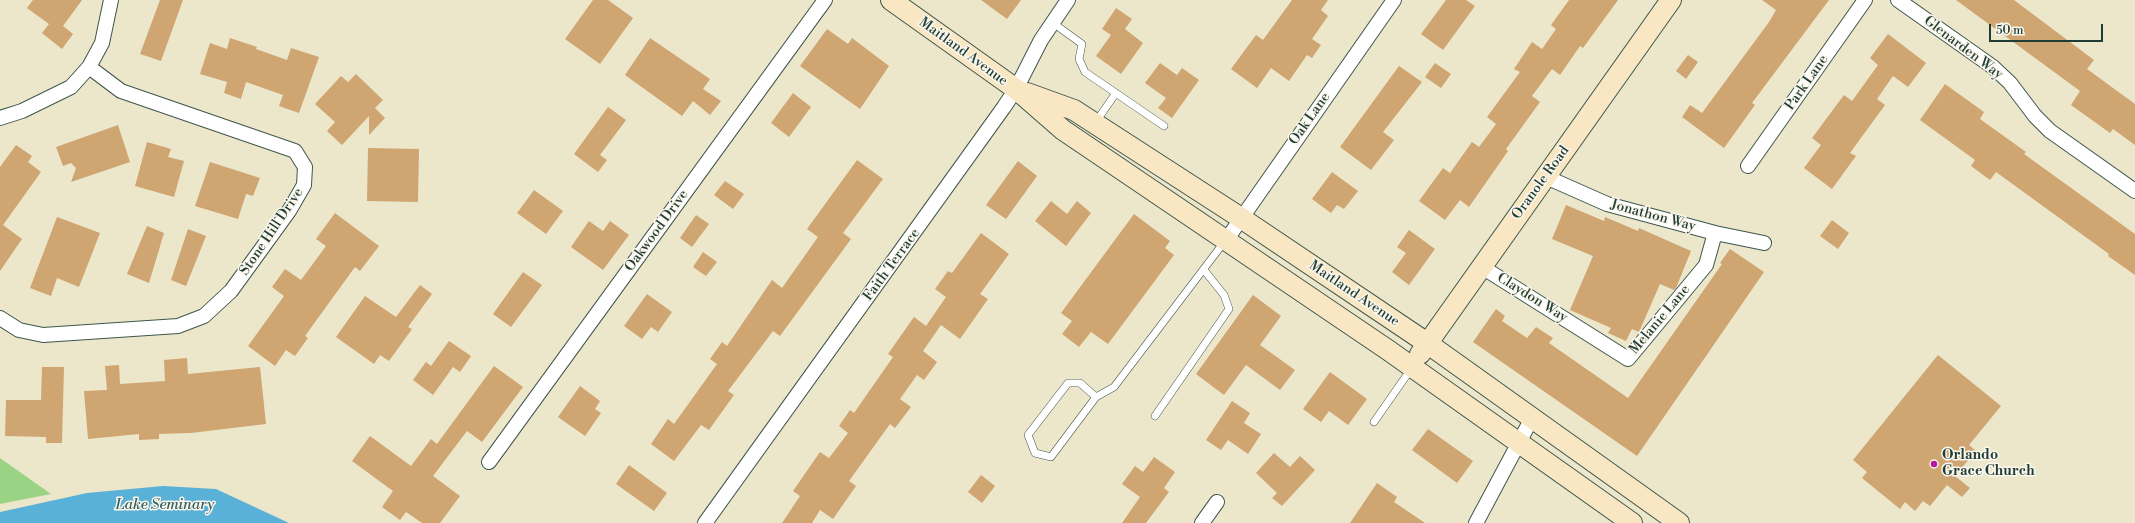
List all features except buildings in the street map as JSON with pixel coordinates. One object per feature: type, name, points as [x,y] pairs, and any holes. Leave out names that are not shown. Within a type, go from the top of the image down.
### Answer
[{"type":"main road","name":"Maitland Avenue","points":[[891,0],[1016,89],[1063,130],[1227,239],[1412,367],[1632,523]]},
{"type":"main road","name":"Oranole Road","points":[[1412,367],[1427,343],[1671,0]]},
{"type":"main road","name":"Maitland Avenue","points":[[1016,89],[1074,110],[1241,218],[1427,343],[1679,523]]},
{"type":"street","points":[[0,118],[22,111],[71,87],[89,67],[102,43],[111,0]]},
{"type":"street","name":"Oakwood Drive","points":[[489,462],[825,0]]},
{"type":"street","name":"Faith Terrace","points":[[705,523],[943,195],[1016,89],[1041,40],[1068,0]]},
{"type":"street","name":"Oak Lane","points":[[1227,239],[1394,0]]},
{"type":"street","name":"Park Lane","points":[[1748,166],[1865,0]]},
{"type":"street","name":"Glenarden Way","points":[[1898,0],[1993,67],[2010,83],[2035,116],[2050,131],[2135,191]]},
{"type":"street","name":"Stone Hill Drive","points":[[0,318],[20,330],[43,335],[178,326],[204,316],[231,291],[289,211],[304,185],[305,167],[295,151],[121,91],[89,67]]},
{"type":"street","name":"Jonathon Way","points":[[1546,177],[1607,204],[1715,233],[1764,243]]},
{"type":"street","name":"Melanie Lane","points":[[1582,330],[1628,359],[1706,265],[1715,233]]},
{"type":"street","name":"Claydon Way","points":[[1482,266],[1582,330]]},
{"type":"street","points":[[1476,523],[1532,418]]},
{"type":"street","points":[[1202,523],[1217,502]]},
{"type":"lane","points":[[1053,23],[1082,44],[1079,59],[1086,72],[1164,126]]},
{"type":"lane","points":[[1094,123],[1116,93]]},
{"type":"lane","points":[[1096,397],[1080,383],[1068,382],[1028,436],[1035,453],[1051,457],[1096,397],[1114,387],[1227,239]]},
{"type":"lane","points":[[1155,416],[1229,309],[1224,295],[1204,270]]},
{"type":"lane","points":[[1374,422],[1412,367]]},
{"type":"green space","points":[[0,458],[51,494],[0,504]]},
{"type":"water","name":"Lake Seminary","points":[[163,486],[216,489],[289,523],[0,523],[0,512],[87,493]]},
{"type":"place","name":"Orlando Grace Church","points":[[1934,464]]}]
